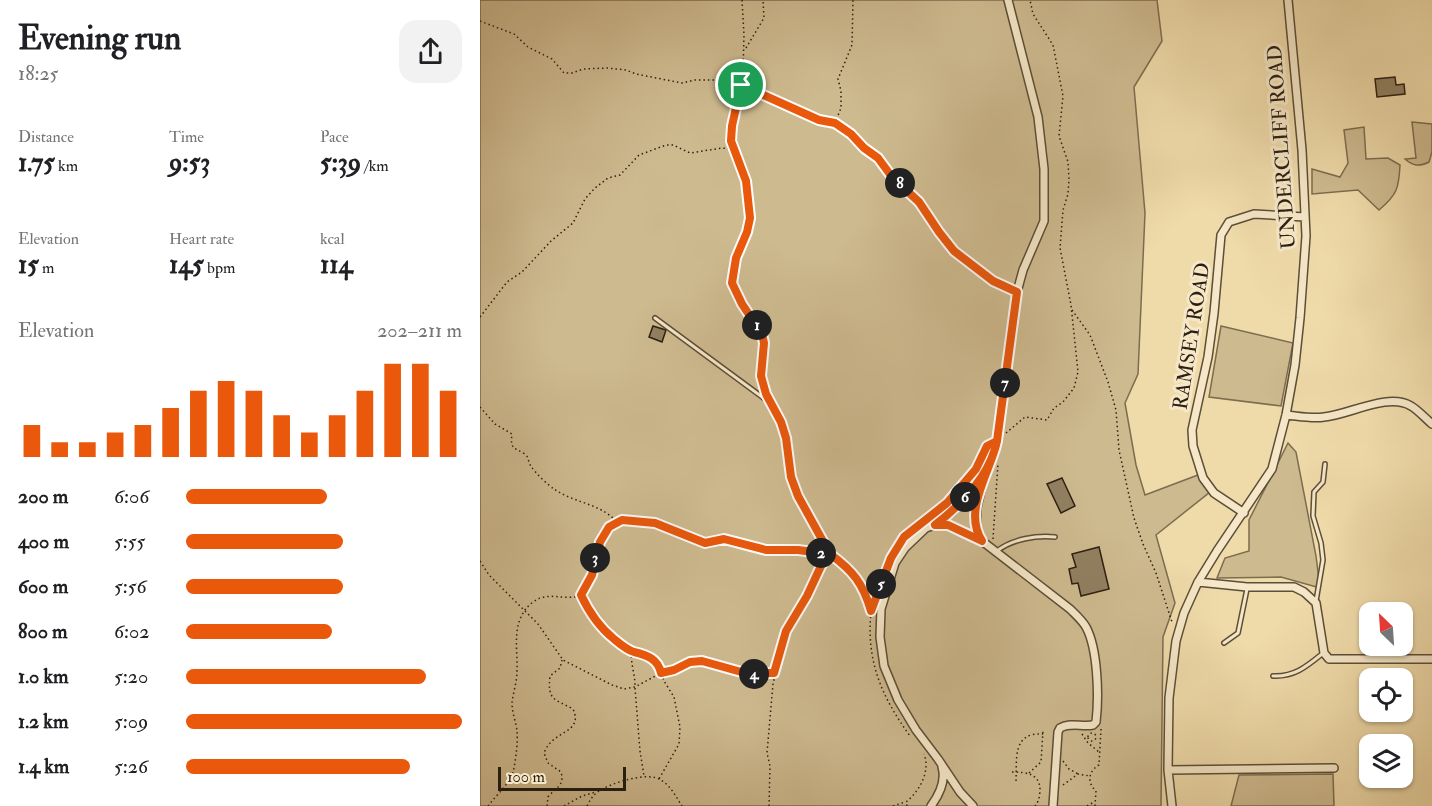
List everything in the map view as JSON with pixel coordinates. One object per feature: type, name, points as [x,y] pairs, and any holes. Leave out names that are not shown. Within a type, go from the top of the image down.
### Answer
[{"type":"street","points":[[982,541],[975,522],[976,507],[997,441],[1017,292],[1023,270],[1044,221],[1044,169],[1038,117],[1008,0]]},
{"type":"street","name":"UNDERCLIFF ROAD","points":[[1172,806],[1168,770],[1168,731],[1169,698],[1177,637],[1184,613],[1198,582],[1272,469],[1286,415],[1300,318],[1306,236],[1302,150],[1288,0]]},
{"type":"street","name":"RAMSEY ROAD","points":[[1244,513],[1214,493],[1203,478],[1193,446],[1192,430],[1212,322],[1221,235],[1229,222],[1248,215],[1305,217]]},
{"type":"street","points":[[1286,415],[1322,418],[1382,402],[1397,402],[1409,405],[1432,424]]},
{"type":"street","points":[[935,525],[953,511],[985,473]]},
{"type":"street","points":[[973,806],[960,792],[908,720],[884,666],[880,637],[881,609],[895,563],[917,535],[935,525],[948,525],[982,541],[1070,609],[1081,619],[1090,636],[1096,681],[1096,722],[1087,727],[1068,725],[1060,728],[1053,806]]},
{"type":"street","points":[[1198,582],[1247,587],[1294,587],[1304,592],[1316,603],[1324,652],[1329,659],[1432,659]]},
{"type":"street","points":[[931,806],[941,787],[944,770],[941,764]]},
{"type":"street","points":[[1168,770],[1335,768]]},
{"type":"lane","points":[[655,318],[773,405]]},
{"type":"lane","points":[[761,376],[766,394],[784,430],[791,477],[798,496],[830,554]]},
{"type":"lane","points":[[1316,603],[1323,560],[1321,543],[1313,516],[1314,492],[1323,482],[1325,464]]},
{"type":"lane","points":[[995,552],[1002,547],[1033,537],[1055,537]]},
{"type":"lane","points":[[1224,643],[1239,633],[1247,587]]},
{"type":"lane","points":[[1273,676],[1287,677],[1324,652]]},
{"type":"path","points":[[742,0],[744,51],[741,85],[732,126],[732,149],[746,181],[750,218],[736,258],[732,283],[742,304],[762,334],[764,343],[761,376]]},
{"type":"path","points":[[744,51],[764,18],[763,0]]},
{"type":"path","points":[[835,123],[841,108],[838,79],[849,55],[854,34],[853,0]]},
{"type":"path","points":[[927,519],[958,492],[976,469],[987,446],[997,441],[1025,417],[1047,420],[1054,408],[1063,402],[1074,388],[1078,372],[1071,309],[1060,248],[1063,210],[1068,194],[1069,179],[1068,162],[1059,136],[1063,96],[1053,45],[1034,14],[1029,0]]},
{"type":"path","points":[[480,21],[514,34],[528,47],[552,59],[564,74],[583,69],[607,68],[682,83],[706,80],[741,85],[819,120],[835,123],[878,158],[892,177],[919,202],[954,251],[993,281],[1017,292]]},
{"type":"path","points":[[480,317],[507,282],[522,272],[573,223],[585,199],[595,188],[608,178],[620,175],[639,155],[666,145],[673,145],[690,153],[722,148],[732,149]]},
{"type":"path","points":[[1071,309],[1090,335],[1108,382],[1116,410],[1119,450],[1134,518],[1156,573],[1177,637]]},
{"type":"path","points":[[480,407],[495,424],[512,434],[510,441],[514,448],[526,454],[532,468],[551,487],[605,510],[617,521],[655,523],[705,543],[724,539],[766,550],[798,550],[830,554],[857,578],[864,589],[871,611],[875,600]]},
{"type":"path","points":[[993,542],[998,461]]},
{"type":"path","points":[[488,806],[506,784],[514,768],[517,734],[512,704],[517,672],[516,641],[518,626],[524,611],[543,596],[554,595],[569,599],[581,595],[592,575],[600,542],[609,527],[617,521]]},
{"type":"path","points":[[769,806],[770,766],[767,753],[774,673],[786,631],[807,596],[821,566],[830,554]]},
{"type":"path","points":[[480,561],[489,575],[542,628],[563,660],[612,685],[624,689],[635,687],[661,673],[674,670],[690,662],[702,661],[745,673],[774,673]]},
{"type":"path","points":[[581,595],[593,618],[612,638],[658,663],[674,697],[681,732],[678,748],[659,778]]},
{"type":"path","points":[[633,651],[631,655],[644,777]]},
{"type":"path","points":[[547,806],[550,794],[559,787],[563,779],[561,772],[548,763],[544,753],[549,744],[575,726],[576,720],[573,709],[557,702],[551,694],[550,676],[560,668],[563,660]]},
{"type":"path","points":[[1095,806],[1096,791],[1091,786],[1090,776],[1094,767],[1099,765],[1101,728]]},
{"type":"path","points":[[1080,731],[1100,752]]},
{"type":"path","points":[[1016,781],[1017,750],[1020,743],[1030,735],[1043,733],[1041,762],[1029,773]]},
{"type":"path","points":[[1089,737],[1093,733],[1096,737],[1101,738]]},
{"type":"path","points":[[1084,736],[1093,741],[1096,737]]},
{"type":"path","points":[[1092,746],[1100,744]]},
{"type":"path","points":[[1062,755],[1066,765],[1078,774],[1090,776]]},
{"type":"path","points":[[1012,772],[1029,773],[1037,779],[1040,785],[1039,800],[1035,806]]},
{"type":"path","points":[[1061,787],[1078,774]]},
{"type":"path","points":[[564,806],[582,796],[618,783],[644,777],[659,778],[682,806]]},
{"type":"path","points":[[587,806],[598,792]]},
{"type":"path","points":[[1087,806],[1095,801]]},
{"type":"path","points":[[893,806],[906,802]]},
{"type":"shaded area","points":[[480,0],[1157,0],[1162,41],[1134,87],[1145,213],[1138,374],[1125,403],[1136,465],[1145,495],[1198,475],[1210,492],[1156,535],[1175,603],[1163,637],[1161,806],[480,806]]},
{"type":"shaded area","points":[[1412,122],[1432,124],[1432,152],[1429,162],[1422,165],[1413,164],[1405,159],[1416,158]]},
{"type":"shaded area","points":[[1364,127],[1366,159],[1388,158],[1400,165],[1398,185],[1390,200],[1379,210],[1358,190],[1312,194],[1312,169],[1340,177],[1348,163],[1344,130]]},
{"type":"shaded area","points":[[1221,326],[1293,343],[1281,406],[1209,397]]},
{"type":"shaded area","points":[[1288,443],[1296,452],[1320,588],[1281,577],[1217,578],[1225,558],[1249,551],[1249,520]]},
{"type":"shaded area","points":[[1333,774],[1334,806],[1231,806],[1239,775]]},
{"type":"building","points":[[1395,77],[1396,85],[1404,84],[1405,94],[1377,97],[1375,79]]},
{"type":"building","points":[[653,326],[666,330],[662,342],[649,337]]},
{"type":"building","points":[[1062,478],[1075,506],[1061,513],[1047,484]]},
{"type":"building","points":[[1099,547],[1109,589],[1081,596],[1078,583],[1072,584],[1069,569],[1076,567],[1072,554]]},
{"type":"route","points":[[741,85],[731,141],[732,149],[746,181],[750,218],[745,238],[736,258],[732,283],[742,304],[762,334],[764,350],[761,376],[766,394],[781,422],[786,438],[791,477],[798,496],[830,554],[798,550],[766,550],[724,539],[705,543],[655,523],[617,521],[609,527],[600,542],[592,575],[581,595],[593,618],[612,638],[658,663],[661,673],[696,661],[717,663],[725,668],[745,673],[774,673],[786,631],[807,596],[821,566],[830,554],[857,578],[864,589],[871,611],[891,558],[904,537],[941,509],[958,492],[976,469],[987,446],[997,441],[985,473],[953,511],[935,525],[948,525],[982,541],[976,530],[976,507],[985,473],[996,446],[997,441],[1005,385],[1017,292],[993,281],[954,251],[928,218],[919,202],[892,177],[878,158],[864,148],[851,134],[835,123],[819,120],[741,85]]}]
